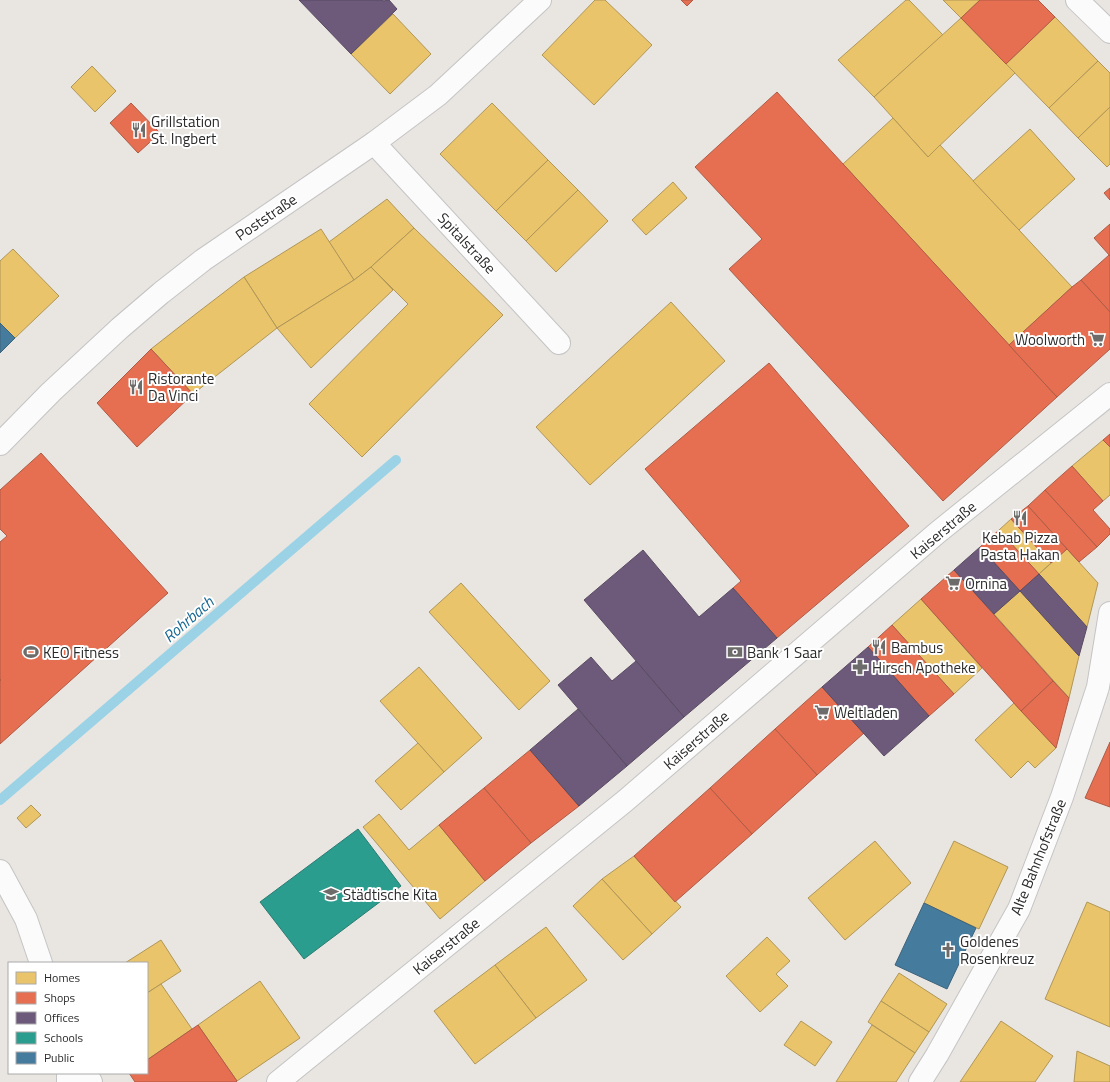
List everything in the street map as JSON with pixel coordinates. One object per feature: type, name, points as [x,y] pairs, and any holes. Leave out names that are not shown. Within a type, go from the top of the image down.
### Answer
[{"type":"street","name":"Poststraße","points":[[0,444],[51,392],[114,334],[161,294],[203,260],[374,143],[438,95],[540,0]]},
{"type":"street","points":[[1077,0],[1110,32]]},
{"type":"street","name":"Spitalstraße","points":[[374,143],[559,343]]},
{"type":"street","name":"Kaiserstraße","points":[[278,1082],[625,801],[938,533],[1110,394]]},
{"type":"street","name":"Alte Bahnhofstraße","points":[[920,1082],[937,1055],[1019,909],[1104,685],[1110,613]]},
{"type":"street","points":[[0,871],[26,919],[41,962]]},
{"type":"building: Homes","points":[[595,0],[605,0],[652,45],[594,105],[542,55]]},
{"type":"building: Homes","points":[[906,0],[909,0],[943,35],[874,97],[838,60]]},
{"type":"building: Homes","points":[[943,0],[980,0],[961,18]]},
{"type":"building: Homes","points":[[393,14],[431,54],[390,94],[351,54]]},
{"type":"building: Homes","points":[[1055,17],[1098,61],[1049,108],[1006,64]]},
{"type":"building: Homes","points":[[961,18],[1015,73],[928,157],[874,97]]},
{"type":"building: Homes","points":[[1098,61],[1110,73],[1110,107],[1078,138],[1049,108]]},
{"type":"building: Homes","points":[[92,66],[116,91],[95,112],[71,87]]},
{"type":"building: Homes","points":[[492,103],[548,160],[496,211],[440,154]]},
{"type":"building: Homes","points":[[1110,107],[1110,164],[1107,167],[1078,138]]},
{"type":"building: Homes","points":[[893,118],[928,157],[940,145],[1072,287],[1009,345],[843,164]]},
{"type":"building: Homes","points":[[1030,129],[1075,179],[1019,230],[973,181]]},
{"type":"building: Homes","points":[[548,160],[578,190],[526,241],[496,211]]},
{"type":"building: Homes","points":[[673,182],[687,198],[646,235],[632,220]]},
{"type":"building: Homes","points":[[578,190],[608,221],[556,272],[526,241]]},
{"type":"building: Homes","points":[[387,199],[414,228],[371,267],[354,280],[329,242]]},
{"type":"building: Homes","points":[[414,228],[503,315],[362,457],[309,404],[408,304],[371,267]]},
{"type":"building: Homes","points":[[321,229],[354,280],[277,328],[244,277]]},
{"type":"building: Homes","points":[[13,249],[59,296],[15,338],[0,323],[0,261]]},
{"type":"building: Homes","points":[[371,267],[393,290],[311,368],[277,328],[354,280]]},
{"type":"building: Homes","points":[[244,277],[277,328],[193,394],[151,349]]},
{"type":"building: Homes","points":[[671,302],[725,361],[590,485],[536,427]]},
{"type":"building: Homes","points":[[1103,440],[1110,447],[1110,495],[1103,501],[1072,466]]},
{"type":"building: Homes","points":[[1011,519],[1051,563],[1039,574],[999,530]]},
{"type":"building: Homes","points":[[1067,549],[1098,583],[1087,627],[1039,574]]},
{"type":"building: Homes","points":[[461,583],[550,681],[519,710],[429,612]]},
{"type":"building: Homes","points":[[1020,591],[1079,656],[1069,698],[994,614]]},
{"type":"building: Homes","points":[[921,599],[982,668],[954,694],[892,625]]},
{"type":"building: Homes","points":[[419,667],[482,738],[444,772],[380,701]]},
{"type":"building: Homes","points":[[1014,703],[1056,748],[1035,768],[1028,761],[1011,778],[975,740]]},
{"type":"building: Homes","points":[[418,743],[444,772],[401,810],[375,781]]},
{"type":"building: Homes","points":[[31,805],[41,815],[26,828],[17,818]]},
{"type":"building: Homes","points":[[379,814],[409,850],[439,825],[485,881],[440,919],[363,827]]},
{"type":"building: Homes","points":[[875,841],[911,883],[845,940],[808,898]]},
{"type":"building: Homes","points":[[954,841],[1008,867],[979,929],[924,903]]},
{"type":"building: Homes","points":[[634,856],[681,907],[652,934],[602,879]]},
{"type":"building: Homes","points":[[602,879],[652,934],[623,960],[573,906]]},
{"type":"building: Homes","points":[[1087,902],[1110,912],[1110,1027],[1045,999]]},
{"type":"building: Homes","points":[[546,927],[587,980],[536,1018],[495,965]]},
{"type":"building: Homes","points":[[767,937],[790,961],[776,974],[788,986],[760,1012],[726,976]]},
{"type":"building: Homes","points":[[161,940],[181,971],[148,992],[148,962],[127,962]]},
{"type":"building: Homes","points":[[495,965],[536,1018],[475,1064],[434,1011]]},
{"type":"building: Homes","points":[[899,973],[947,1004],[929,1032],[881,1001]]},
{"type":"building: Homes","points":[[260,981],[300,1038],[237,1081],[198,1025]]},
{"type":"building: Homes","points":[[161,984],[192,1029],[148,1059],[148,992]]},
{"type":"building: Homes","points":[[881,1001],[929,1032],[915,1053],[868,1022]]},
{"type":"building: Homes","points":[[801,1021],[832,1042],[815,1066],[784,1045]]},
{"type":"building: Homes","points":[[1001,1021],[1053,1056],[1035,1082],[960,1082]]},
{"type":"building: Homes","points":[[872,1025],[915,1053],[896,1082],[836,1082]]},
{"type":"building: Homes","points":[[1077,1051],[1110,1066],[1110,1082],[1074,1082]]},
{"type":"building: Shops","points":[[681,0],[693,0],[687,6]]},
{"type":"building: Shops","points":[[980,0],[1038,0],[1055,17],[1006,64],[961,18]]},
{"type":"building: Shops","points":[[777,92],[1057,397],[943,501],[729,269],[762,239],[695,167]]},
{"type":"building: Shops","points":[[131,103],[160,133],[138,153],[110,123]]},
{"type":"building: Shops","points":[[1110,188],[1110,200],[1104,193]]},
{"type":"building: Shops","points":[[1110,224],[1110,256],[1094,238]]},
{"type":"building: Shops","points":[[1109,255],[1110,256],[1110,312],[1081,280]]},
{"type":"building: Shops","points":[[1081,280],[1110,312],[1110,349],[1057,397],[1009,345]]},
{"type":"building: Shops","points":[[151,349],[193,394],[137,447],[97,403]]},
{"type":"building: Shops","points":[[769,363],[909,526],[777,638],[733,588],[741,581],[645,469]]},
{"type":"building: Shops","points":[[1110,434],[1110,447],[1103,440]]},
{"type":"building: Shops","points":[[41,453],[168,593],[0,744],[0,542],[7,536],[0,529],[0,490]]},
{"type":"building: Shops","points":[[1072,466],[1103,501],[1093,510],[1110,529],[1110,534],[1097,547],[1045,490]]},
{"type":"building: Shops","points":[[1045,490],[1097,547],[1079,562],[1028,506]]},
{"type":"building: Shops","points":[[1028,506],[1067,549],[1051,563],[1011,519]]},
{"type":"building: Shops","points":[[999,530],[1039,574],[1020,591],[980,547]]},
{"type":"building: Shops","points":[[954,570],[1053,681],[1021,711],[921,599]]},
{"type":"building: Shops","points":[[892,625],[954,694],[929,716],[868,647]]},
{"type":"building: Shops","points":[[1053,681],[1069,698],[1056,748],[1021,711]]},
{"type":"building: Shops","points":[[822,687],[864,733],[817,775],[775,729]]},
{"type":"building: Shops","points":[[775,729],[817,775],[752,834],[710,788]]},
{"type":"building: Shops","points":[[1110,742],[1110,807],[1085,798]]},
{"type":"building: Shops","points":[[530,750],[579,806],[531,843],[484,788]]},
{"type":"building: Shops","points":[[484,788],[531,843],[485,881],[439,825]]},
{"type":"building: Shops","points":[[710,788],[752,834],[675,902],[634,856]]},
{"type":"building: Shops","points":[[198,1025],[237,1081],[135,1082],[130,1074],[148,1074],[148,1059]]},
{"type":"building: Offices","points":[[299,0],[383,0],[384,2],[385,0],[389,0],[397,9],[351,54]]},
{"type":"building: Offices","points":[[980,547],[1020,591],[994,614],[954,570]]},
{"type":"building: Offices","points":[[643,550],[699,617],[733,588],[777,638],[684,717],[584,600]]},
{"type":"building: Offices","points":[[1039,574],[1087,627],[1079,656],[1020,591]]},
{"type":"building: Offices","points":[[868,647],[929,716],[884,756],[822,687]]},
{"type":"building: Offices","points":[[591,657],[612,681],[636,661],[684,717],[627,766],[558,685]]},
{"type":"building: Offices","points":[[578,709],[627,766],[579,806],[530,750]]},
{"type":"building: Schools","name":"Städtische Kita","points":[[358,829],[401,886],[304,959],[260,902]]},
{"type":"building: Public","points":[[0,323],[15,338],[0,353]]},
{"type":"building: Public","points":[[924,903],[976,928],[947,989],[895,965]]},
{"type":"waterway","name":"Rohrbach","points":[[0,800],[396,460]]},
{"type":"place","name":"Grillstation St. Ingbert","points":[[139,130]]},
{"type":"place","name":"Woolworth","points":[[1097,339]]},
{"type":"place","name":"Ristorante Da Vinci","points":[[136,387]]},
{"type":"place","name":"Kebab Pizza Pasta Hakan","points":[[1020,518]]},
{"type":"place","name":"Ornina","points":[[953,583]]},
{"type":"place","name":"Bambus","points":[[879,647]]},
{"type":"place","name":"KEO Fitness","points":[[31,652]]},
{"type":"place","name":"Bank 1 Saar","points":[[735,652]]},
{"type":"place","name":"Hirsch Apotheke","points":[[860,667]]},
{"type":"place","name":"Weltladen","points":[[822,712]]},
{"type":"place","name":"Städtische Kita","points":[[331,894]]},
{"type":"place","name":"Goldenes Rosenkreuz","points":[[948,950]]}]
